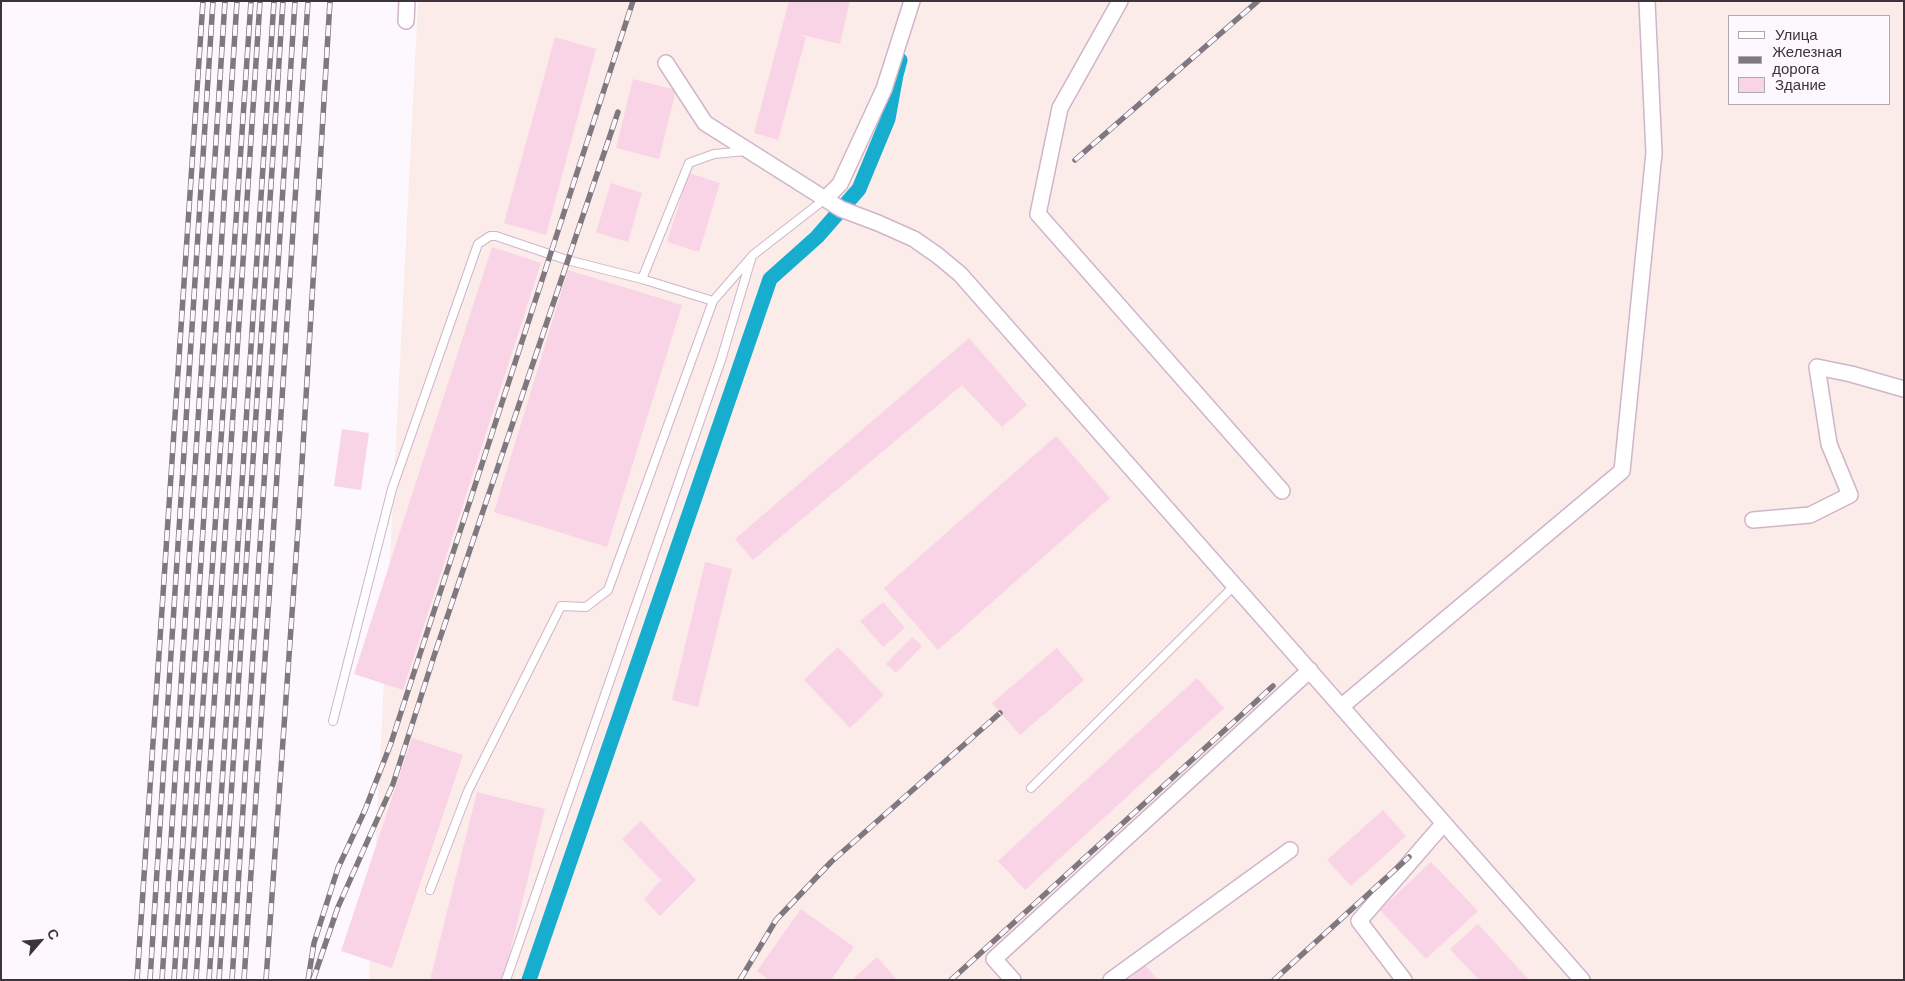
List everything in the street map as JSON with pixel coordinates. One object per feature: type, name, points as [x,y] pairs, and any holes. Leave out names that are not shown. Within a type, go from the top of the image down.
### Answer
[{"type":"street","points":[[406,21],[407,1]]},
{"type":"street","points":[[825,199],[840,184],[884,90],[912,1]]},
{"type":"street","points":[[1120,1],[1060,108],[1038,214],[1282,491]]},
{"type":"street","points":[[1342,706],[1622,471],[1654,153],[1648,1]]},
{"type":"street","points":[[666,63],[705,123],[841,209],[914,239],[960,274],[1582,980]]},
{"type":"street","points":[[1753,520],[1810,514],[1850,495],[1829,444],[1817,367],[1851,374],[1904,389]]},
{"type":"street","points":[[1013,980],[994,959],[1310,670]]},
{"type":"street","points":[[1404,980],[1359,921],[1444,823]]},
{"type":"street","points":[[1111,980],[1290,850]]},
{"type":"lane","points":[[642,278],[689,163],[714,154],[748,150]]},
{"type":"lane","points":[[430,890],[468,792],[561,606],[586,607],[608,590],[713,301],[753,255],[825,199]]},
{"type":"lane","points":[[333,721],[392,489],[478,244],[490,236],[496,236],[567,260],[642,278],[713,301]]},
{"type":"lane","points":[[506,980],[721,360],[753,255]]},
{"type":"lane","points":[[1031,788],[1235,585]]},
{"type":"shaded area","points":[[418,1],[1904,1],[1904,980],[369,980]]},
{"type":"building","points":[[789,1],[850,1],[840,44],[794,33],[806,37],[778,140],[754,133]]},
{"type":"building","points":[[555,37],[596,49],[546,235],[504,223]]},
{"type":"building","points":[[633,79],[676,90],[659,159],[616,148]]},
{"type":"building","points":[[689,173],[720,183],[699,252],[667,242]]},
{"type":"building","points":[[611,183],[642,193],[628,242],[596,232]]},
{"type":"building","points":[[492,247],[541,263],[403,690],[354,674]]},
{"type":"building","points":[[568,270],[682,305],[607,547],[494,512]]},
{"type":"building","points":[[969,338],[1027,405],[1002,427],[962,385],[753,560],[735,539]]},
{"type":"building","points":[[342,429],[369,433],[361,490],[334,486]]},
{"type":"building","points":[[1056,436],[1110,498],[938,650],[884,588]]},
{"type":"building","points":[[705,562],[732,569],[698,707],[672,700]]},
{"type":"building","points":[[883,602],[905,628],[883,647],[860,621]]},
{"type":"building","points":[[912,637],[922,646],[896,673],[886,664]]},
{"type":"building","points":[[838,647],[884,695],[850,728],[804,680]]},
{"type":"building","points":[[1057,648],[1084,680],[1020,735],[992,703]]},
{"type":"building","points":[[1197,678],[1224,708],[1025,890],[998,861]]},
{"type":"building","points":[[412,738],[463,755],[392,968],[341,951]]},
{"type":"building","points":[[477,792],[545,809],[503,980],[430,980]]},
{"type":"building","points":[[1383,810],[1406,836],[1351,886],[1327,860]]},
{"type":"building","points":[[641,821],[696,880],[660,916],[644,899],[661,880],[622,839]]},
{"type":"building","points":[[1431,862],[1478,911],[1426,959],[1380,910]]},
{"type":"building","points":[[801,909],[854,947],[831,980],[769,980],[757,971]]},
{"type":"building","points":[[1478,924],[1529,980],[1479,980],[1450,949]]},
{"type":"building","points":[[877,957],[897,980],[856,980],[854,978]]},
{"type":"building","points":[[1145,965],[1158,980],[1129,980]]},
{"type":"waterway","points":[[529,980],[770,279],[817,237],[859,189],[888,119],[900,60]]},
{"type":"railway","points":[[137,980],[203,1]]},
{"type":"railway","points":[[150,980],[213,1]]},
{"type":"railway","points":[[162,980],[225,1]]},
{"type":"railway","points":[[174,980],[237,1]]},
{"type":"railway","points":[[184,980],[251,1]]},
{"type":"railway","points":[[196,980],[260,1]]},
{"type":"railway","points":[[209,980],[274,1]]},
{"type":"railway","points":[[219,980],[283,1]]},
{"type":"railway","points":[[232,980],[295,1]]},
{"type":"railway","points":[[244,980],[308,1]]},
{"type":"railway","points":[[266,980],[298,529],[330,1]]},
{"type":"railway","points":[[308,980],[314,943],[338,868],[365,810],[391,743],[633,1]]},
{"type":"railway","points":[[1075,160],[1258,1]]},
{"type":"railway","points":[[313,980],[338,907],[393,784],[434,656],[618,112]]},
{"type":"railway","points":[[951,980],[1273,686]]},
{"type":"railway","points":[[740,980],[776,920],[831,862],[1000,713]]},
{"type":"railway","points":[[1274,980],[1409,857]]}]
